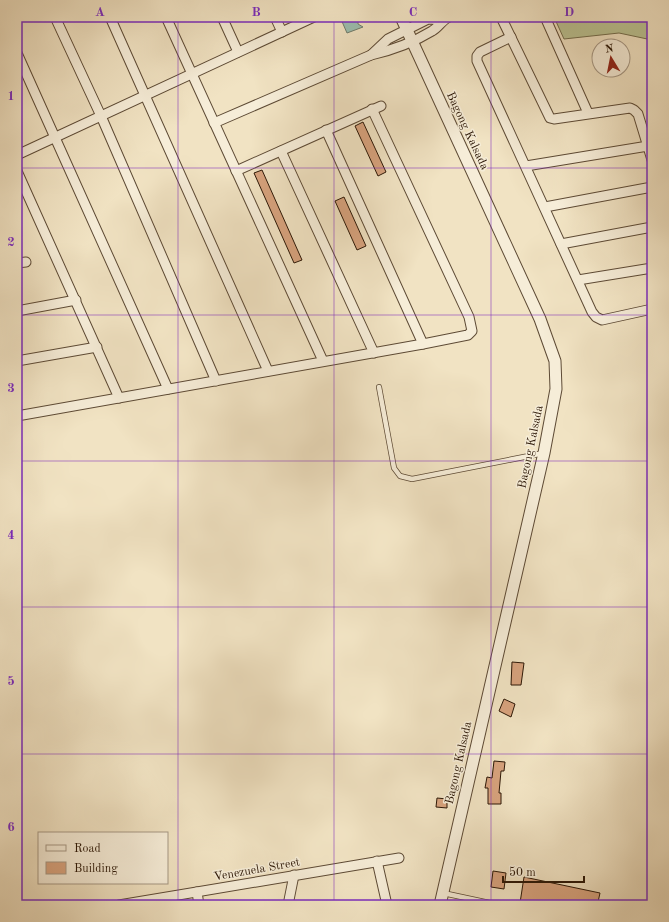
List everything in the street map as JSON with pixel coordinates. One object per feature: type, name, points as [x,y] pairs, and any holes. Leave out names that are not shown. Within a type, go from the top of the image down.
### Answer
[{"type":"street","points":[[55,17],[101,116],[216,381]]},
{"type":"street","points":[[110,17],[268,371]]},
{"type":"street","points":[[166,17],[323,361]]},
{"type":"street","points":[[222,17],[238,52]]},
{"type":"street","points":[[275,17],[282,32]]},
{"type":"street","points":[[17,155],[314,17]]},
{"type":"street","name":"Bagong Kalsada","points":[[401,17],[540,319],[550,345],[554,361],[556,389],[544,453],[440,905]]},
{"type":"street","points":[[501,17],[550,118],[554,119],[630,108],[638,114],[652,160]]},
{"type":"street","points":[[545,17],[588,114]]},
{"type":"street","points":[[214,123],[372,54],[392,50],[412,41],[434,30],[446,18]]},
{"type":"street","points":[[372,54],[388,39],[428,19],[446,18]]},
{"type":"street","points":[[511,37],[480,52],[477,56],[477,61],[592,312],[596,317],[602,320],[652,309]]},
{"type":"street","points":[[17,53],[168,389]]},
{"type":"street","points":[[17,416],[374,353],[468,334],[472,331],[472,325],[377,108],[236,171]]},
{"type":"street","points":[[326,130],[422,344]]},
{"type":"street","points":[[526,166],[648,146]]},
{"type":"street","points":[[281,151],[374,353]]},
{"type":"street","points":[[17,170],[119,398]]},
{"type":"street","points":[[545,208],[652,187]]},
{"type":"street","points":[[561,244],[652,227]]},
{"type":"street","points":[[578,280],[652,268]]},
{"type":"street","points":[[17,311],[76,300]]},
{"type":"street","points":[[17,361],[97,347]]},
{"type":"street","name":"Venezuela Street","points":[[119,905],[154,902],[197,892],[399,858]]},
{"type":"street","points":[[377,861],[387,905]]},
{"type":"street","points":[[288,905],[294,876]]},
{"type":"street","points":[[197,892],[199,905]]},
{"type":"lane","points":[[379,387],[394,468],[400,476],[412,479],[544,453]]},
{"type":"lane","points":[[443,892],[499,905]]},
{"type":"green space","points":[[554,17],[652,17],[652,40],[619,33],[564,39]]},
{"type":"shaded area","points":[[340,17],[358,17],[358,24],[363,27],[347,33]]},
{"type":"building","points":[[363,122],[386,172],[378,176],[355,126]]},
{"type":"building","points":[[262,170],[302,260],[294,263],[254,173]]},
{"type":"building","points":[[344,197],[366,246],[357,250],[335,201]]},
{"type":"building","points":[[512,662],[524,663],[521,685],[511,685]]},
{"type":"building","points":[[504,699],[515,704],[511,717],[499,711]]},
{"type":"building","points":[[494,761],[505,762],[504,771],[501,771],[499,793],[501,793],[501,804],[488,804],[488,788],[485,788],[487,777],[492,778]]},
{"type":"building","points":[[437,798],[447,799],[447,808],[436,807]]},
{"type":"building","points":[[493,871],[506,873],[504,889],[491,887]]},
{"type":"building","points":[[524,877],[600,893],[597,905],[532,905],[520,903]]}]
